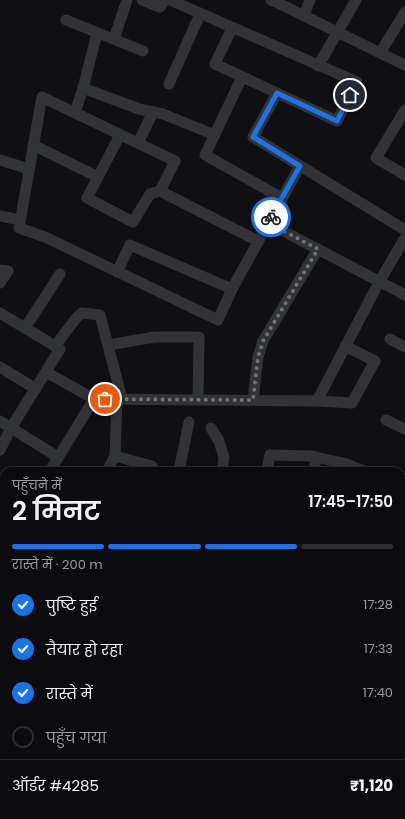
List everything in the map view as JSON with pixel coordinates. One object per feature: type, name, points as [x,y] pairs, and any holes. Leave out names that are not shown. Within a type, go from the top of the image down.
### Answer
[{"type":"street","points":[[114,39],[127,0]]},
{"type":"street","points":[[142,0],[160,7],[165,0]]},
{"type":"street","points":[[170,0],[356,82],[337,121],[215,64],[232,28]]},
{"type":"street","points":[[271,0],[405,65]]},
{"type":"street","points":[[304,15],[310,0]]},
{"type":"street","points":[[318,66],[356,0]]},
{"type":"street","points":[[380,52],[402,24],[405,12]]},
{"type":"street","points":[[169,84],[200,14]]},
{"type":"street","points":[[66,20],[143,51]]},
{"type":"street","points":[[75,113],[97,32]]},
{"type":"street","points":[[242,77],[205,155],[282,198]]},
{"type":"street","points":[[83,88],[139,109],[163,114],[215,135]]},
{"type":"street","points":[[277,93],[253,137],[405,230]]},
{"type":"street","points":[[160,191],[175,161],[42,97],[19,228],[45,236],[218,320],[232,289],[300,166]]},
{"type":"street","points":[[405,110],[376,158],[405,175]]},
{"type":"street","points":[[138,143],[153,112]]},
{"type":"street","points":[[120,135],[87,198],[133,222],[150,194],[160,191],[258,241]]},
{"type":"street","points":[[33,145],[98,177]]},
{"type":"street","points":[[0,160],[29,169]]},
{"type":"street","points":[[0,216],[20,220]]},
{"type":"street","points":[[268,223],[405,295]]},
{"type":"street","points":[[317,401],[379,282],[405,238]]},
{"type":"street","points":[[117,272],[130,245],[232,289]]},
{"type":"street","points":[[253,400],[258,357],[263,341],[318,249]]},
{"type":"street","points":[[0,270],[8,272],[0,282]]},
{"type":"street","points":[[25,328],[60,274]]},
{"type":"street","points":[[0,313],[60,349],[11,428],[0,450]]},
{"type":"street","points":[[55,346],[77,316],[82,313],[100,315],[119,399],[114,456],[109,467]]},
{"type":"street","points":[[108,345],[155,337],[199,338],[198,400]]},
{"type":"street","points":[[390,339],[405,347]]},
{"type":"street","points":[[46,372],[94,399],[253,400],[352,403],[375,361],[345,346]]},
{"type":"street","points":[[0,366],[36,389]]},
{"type":"street","points":[[52,467],[94,399]]},
{"type":"street","points":[[386,420],[405,429]]},
{"type":"street","points":[[0,421],[58,457]]},
{"type":"street","points":[[180,467],[189,422]]},
{"type":"street","points":[[211,428],[219,441],[224,458],[223,467]]},
{"type":"street","points":[[268,467],[270,455],[311,456],[354,467]]},
{"type":"street","points":[[114,456],[152,466]]},
{"type":"street","points":[[315,467],[316,457]]},
{"type":"way so far","points":[[105,399],[253,400],[258,357],[263,341],[318,249],[268,223],[271,217]]},
{"type":"route","points":[[271,217],[300,166],[253,137],[277,93],[337,121],[350,95]]}]
